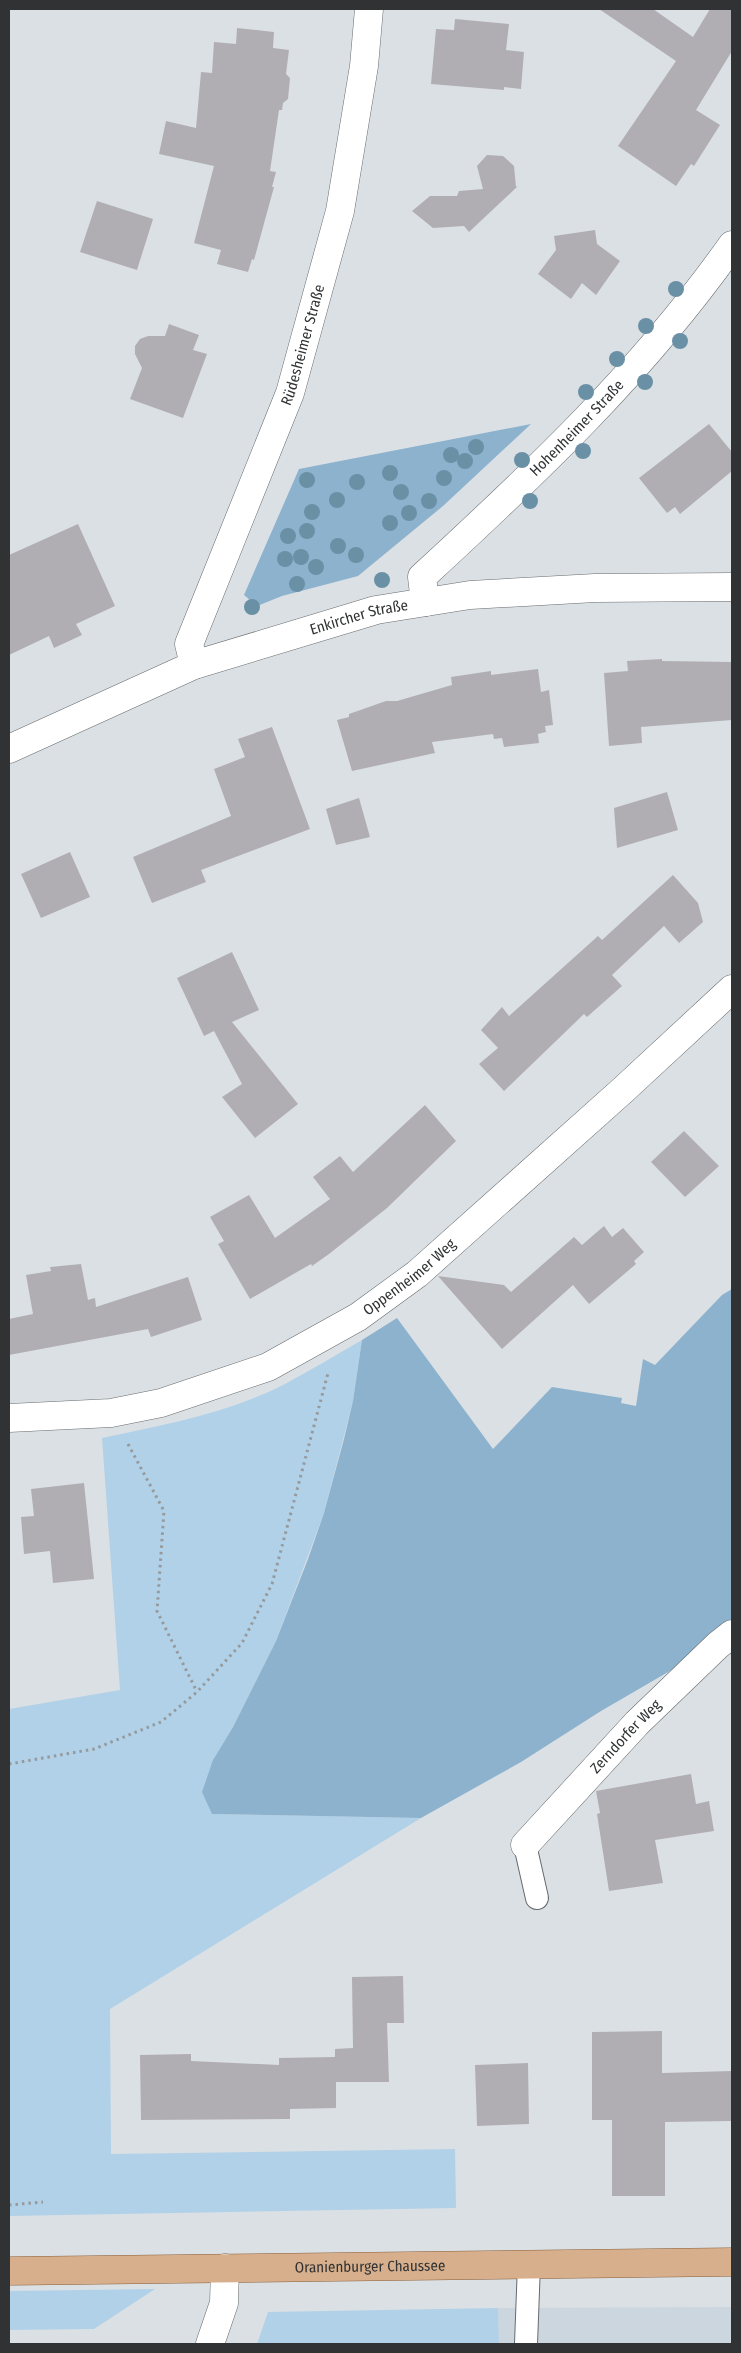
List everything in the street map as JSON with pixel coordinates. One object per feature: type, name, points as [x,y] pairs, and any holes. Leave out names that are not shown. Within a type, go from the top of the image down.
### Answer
[{"type":"main road","name":"Oranienburger Chaussee","points":[[9,2271],[732,2262]]},
{"type":"street","name":"Rüdesheimer Straße","points":[[194,665],[189,644],[290,393],[340,211],[364,66],[369,9]]},
{"type":"street","name":"Hohenheimer Straße","points":[[426,602],[422,577],[585,422],[635,367],[712,273],[732,245]]},
{"type":"street","name":"Enkircher Straße","points":[[9,749],[194,665],[376,610],[470,595],[595,588],[732,587]]},
{"type":"street","name":"Oppenheimer Weg","points":[[9,1418],[111,1413],[160,1403],[268,1367],[358,1317],[417,1274],[624,1090],[732,989]]},
{"type":"street","name":"Zerndorfer Weg","points":[[525,1846],[636,1723],[732,1634]]},
{"type":"street","points":[[210,2344],[224,2304],[226,2268]]},
{"type":"lane","points":[[525,1846],[537,1898]]},
{"type":"lane","points":[[526,2344],[529,2264]]},
{"type":"path","points":[[9,1764],[94,1749],[161,1722],[196,1692],[242,1643],[272,1584],[328,1372],[326,1364]]},
{"type":"path","points":[[111,1413],[164,1511],[158,1611],[196,1692]]},
{"type":"path","points":[[9,2205],[42,2202]]},
{"type":"shaded area","points":[[531,424],[443,506],[358,576],[282,596],[257,606],[244,595],[299,469]]},
{"type":"shaded area","points":[[732,1289],[732,1619],[687,1661],[601,1711],[521,1762],[421,1818],[212,1814],[202,1792],[213,1760],[233,1727],[276,1641],[308,1559],[324,1513],[344,1439],[353,1401],[362,1340],[397,1318],[493,1449],[552,1387],[622,1398],[621,1403],[636,1406],[643,1359],[655,1365],[722,1295]]},
{"type":"shaded area","points":[[362,1340],[353,1401],[324,1513],[276,1641],[233,1727],[213,1760],[212,1814],[421,1818],[110,2009],[111,2154],[455,2149],[456,2208],[9,2216],[9,1709],[120,1690],[102,1438],[196,1417],[242,1403],[285,1384]]},
{"type":"shaded area","points":[[155,2289],[94,2329],[9,2330],[9,2291]]},
{"type":"shaded area","points":[[732,2307],[732,2344],[499,2344],[498,2308]]},
{"type":"shaded area","points":[[498,2308],[499,2344],[257,2344],[268,2312]]},
{"type":"building","points":[[599,9],[653,9],[693,37],[710,9],[732,9],[732,51],[696,110],[720,125],[694,166],[691,164],[676,186],[618,146],[676,61]]},
{"type":"building","points":[[455,19],[509,24],[506,50],[524,52],[521,89],[504,87],[504,90],[431,84],[436,29],[454,30]]},
{"type":"building","points":[[237,28],[274,32],[273,48],[289,50],[286,74],[290,78],[288,99],[283,103],[282,110],[279,110],[270,171],[276,172],[272,187],[274,187],[254,260],[252,259],[248,272],[217,264],[221,250],[194,243],[214,166],[159,154],[166,121],[196,128],[201,72],[212,73],[214,42],[236,44]]},
{"type":"building","points":[[487,155],[503,156],[514,166],[516,187],[518,186],[469,232],[464,226],[433,228],[412,211],[430,196],[457,196],[459,191],[483,189],[477,166]]},
{"type":"building","points":[[97,201],[153,219],[137,270],[80,252]]},
{"type":"building","points":[[595,230],[597,244],[620,261],[596,295],[582,283],[571,299],[538,274],[556,250],[554,236]]},
{"type":"building","points":[[169,324],[199,335],[193,350],[207,354],[183,418],[130,399],[142,368],[135,354],[135,346],[140,339],[148,336],[165,336]]},
{"type":"building","points":[[709,424],[732,452],[732,471],[680,514],[675,507],[667,513],[639,478]]},
{"type":"building","points":[[78,524],[115,606],[76,624],[82,635],[54,648],[49,636],[9,655],[9,555]]},
{"type":"building","points":[[662,659],[662,661],[732,662],[732,720],[641,727],[642,743],[609,746],[604,673],[628,671],[627,661]]},
{"type":"building","points":[[538,669],[541,692],[549,690],[553,725],[545,726],[546,732],[538,734],[539,743],[504,747],[502,738],[494,739],[493,734],[432,742],[435,753],[352,771],[337,720],[349,717],[349,714],[386,701],[397,701],[452,685],[451,677],[491,671],[491,675]]},
{"type":"building","points":[[272,727],[310,829],[201,870],[206,882],[152,903],[133,857],[231,816],[214,769],[245,757],[238,739]]},
{"type":"building","points":[[667,792],[678,830],[617,848],[614,808]]},
{"type":"building","points":[[359,798],[370,837],[336,845],[326,809]]},
{"type":"building","points":[[70,852],[90,897],[41,918],[21,874]]},
{"type":"building","points":[[673,875],[698,903],[703,922],[679,943],[664,926],[612,975],[622,986],[587,1017],[584,1014],[504,1091],[479,1064],[498,1048],[481,1030],[502,1007],[509,1016],[598,936],[602,940]]},
{"type":"building","points":[[232,952],[259,1010],[232,1022],[298,1104],[255,1138],[222,1097],[242,1084],[214,1031],[204,1036],[177,978]]},
{"type":"building","points":[[425,1105],[456,1141],[387,1208],[329,1254],[312,1266],[311,1264],[250,1299],[218,1244],[224,1241],[210,1217],[249,1195],[275,1238],[330,1199],[313,1177],[340,1156],[353,1172]]},
{"type":"building","points":[[684,1131],[719,1166],[685,1197],[651,1162]]},
{"type":"building","points":[[604,1226],[612,1237],[623,1228],[644,1252],[634,1261],[636,1264],[589,1304],[573,1285],[502,1349],[438,1276],[504,1285],[511,1292],[574,1237],[582,1245]]},
{"type":"building","points":[[81,1264],[88,1300],[95,1298],[96,1307],[188,1277],[202,1320],[151,1337],[148,1329],[9,1355],[9,1319],[33,1314],[26,1275],[51,1271],[50,1267]]},
{"type":"building","points":[[84,1483],[94,1579],[53,1583],[50,1551],[24,1554],[21,1517],[34,1516],[31,1489]]},
{"type":"building","points":[[691,1774],[696,1804],[709,1801],[714,1831],[655,1840],[663,1883],[609,1891],[597,1814],[600,1813],[596,1791]]},
{"type":"building","points":[[403,1976],[404,2023],[387,2023],[389,2082],[336,2082],[336,2108],[290,2109],[290,2119],[141,2120],[140,2055],[191,2054],[191,2061],[279,2065],[279,2058],[335,2057],[335,2049],[353,2048],[352,1977]]},
{"type":"building","points":[[662,2031],[662,2073],[732,2071],[732,2121],[665,2122],[665,2196],[612,2196],[612,2120],[592,2120],[592,2032]]},
{"type":"building","points":[[528,2063],[529,2124],[477,2126],[475,2065]]}]
